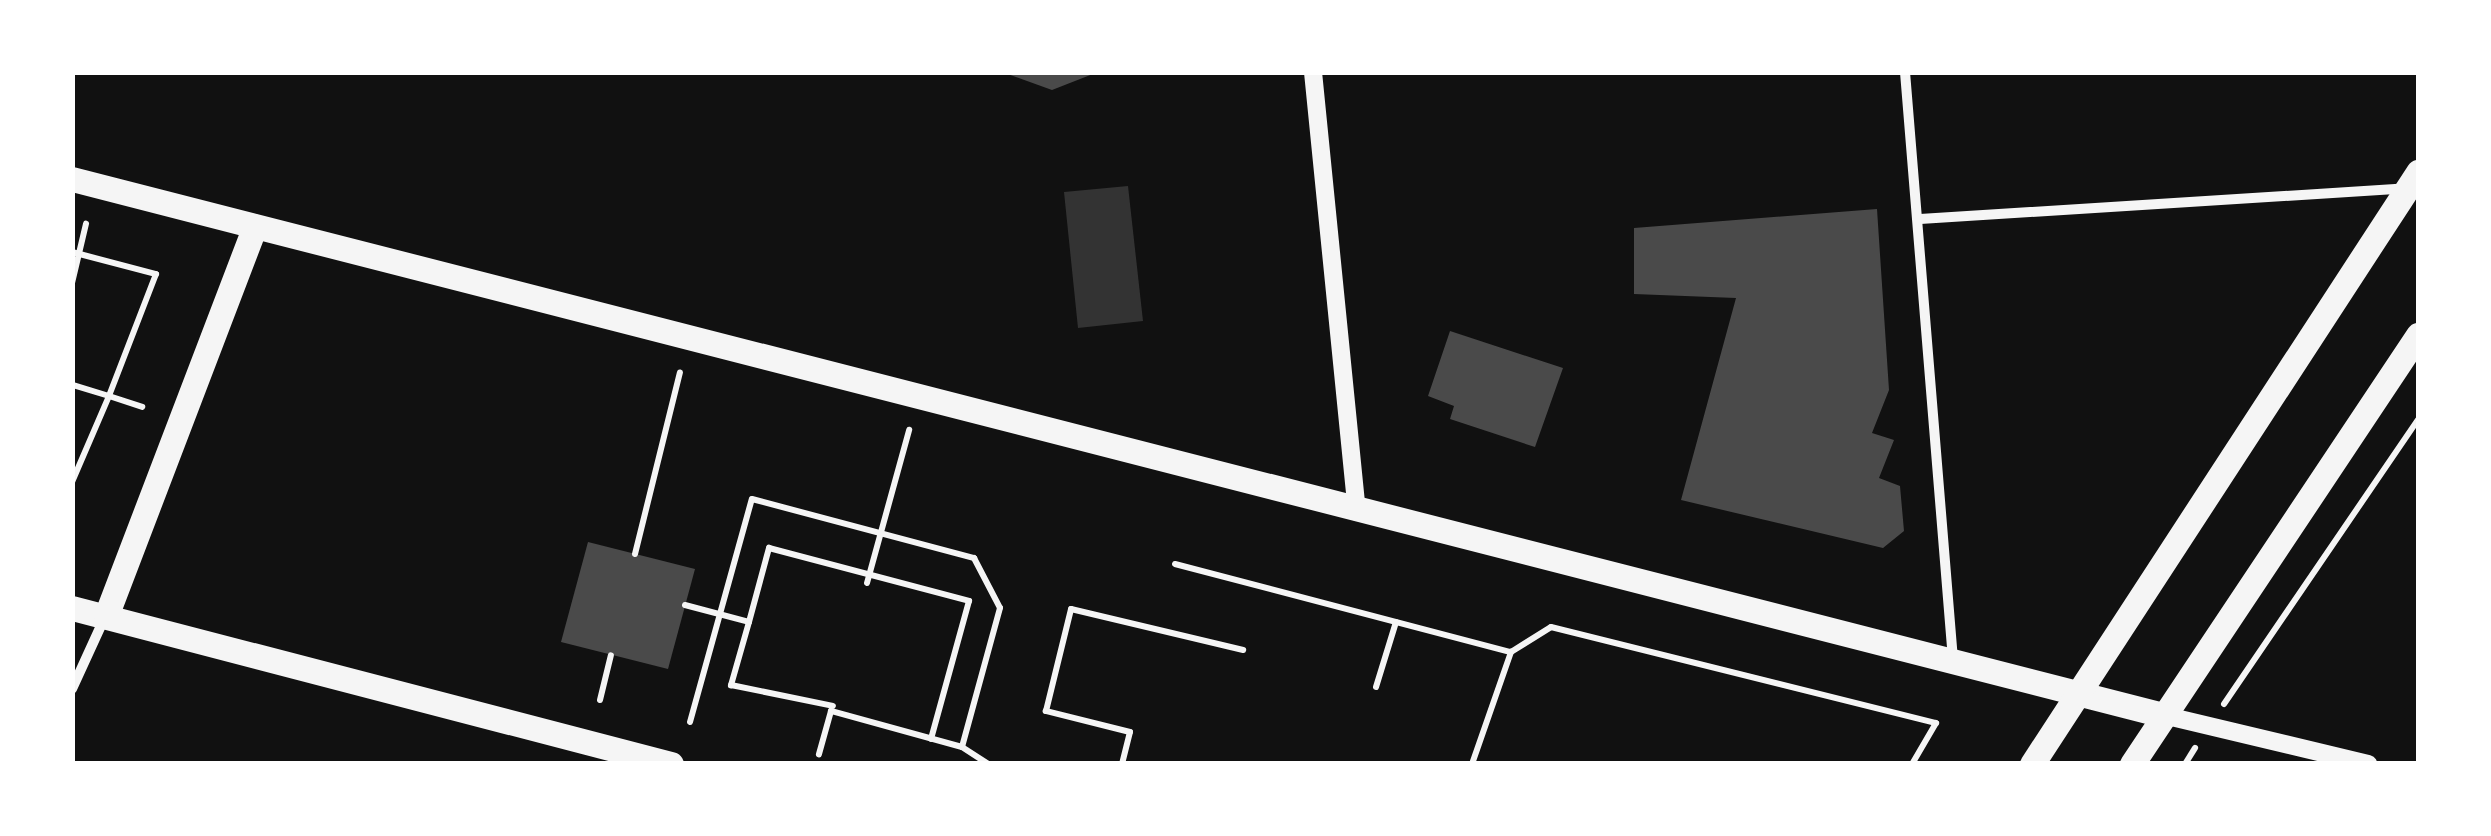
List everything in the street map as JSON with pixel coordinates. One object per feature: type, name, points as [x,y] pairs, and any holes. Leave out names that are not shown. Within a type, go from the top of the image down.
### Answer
[{"type":"main road","points":[[72,179],[2074,698],[2163,715]]},
{"type":"main road","points":[[2032,764],[2413,180]]},
{"type":"main road","points":[[106,616],[254,226]]},
{"type":"main road","points":[[2132,764],[2418,335]]},
{"type":"main road","points":[[72,608],[671,764]]},
{"type":"street","points":[[1312,72],[1356,512]]},
{"type":"street","points":[[1905,72],[1920,219],[1953,666]]},
{"type":"street","points":[[1920,219],[2413,180]]},
{"type":"street","points":[[72,689],[75,674],[106,616]]},
{"type":"street","points":[[2163,715],[2211,723],[2368,764]]},
{"type":"path","points":[[72,283],[76,253],[86,224]]},
{"type":"path","points":[[72,482],[110,396],[156,274],[76,253]]},
{"type":"path","points":[[635,554],[680,372]]},
{"type":"path","points":[[72,385],[142,407]]},
{"type":"path","points":[[2185,764],[2418,420]]},
{"type":"path","points":[[868,579],[909,430]]},
{"type":"path","points":[[690,722],[752,499],[974,558],[1000,608],[962,747]]},
{"type":"path","points":[[931,738],[968,601],[868,579],[769,548],[732,685],[832,708],[931,738],[962,747],[988,764]]},
{"type":"path","points":[[1175,564],[1511,652]]},
{"type":"path","points":[[685,605],[749,622]]},
{"type":"path","points":[[1122,764],[1130,732],[1046,712],[1071,609],[1243,650]]},
{"type":"path","points":[[1376,687],[1396,622]]},
{"type":"path","points":[[1472,764],[1511,652],[1551,627],[1936,723],[1912,764]]},
{"type":"path","points":[[600,700],[611,655]]},
{"type":"path","points":[[819,754],[832,708]]},
{"type":"shaded area","points":[[1128,186],[1143,321],[1078,328],[1064,192]]},
{"type":"building","points":[[1002,72],[1098,72],[1052,90]]},
{"type":"building","points":[[1877,209],[1889,390],[1872,433],[1894,440],[1879,478],[1900,486],[1904,531],[1883,548],[1681,500],[1736,298],[1634,294],[1634,228]]},
{"type":"building","points":[[1450,331],[1563,368],[1535,447],[1450,419],[1454,406],[1428,396]]},
{"type":"building","points":[[588,542],[695,569],[668,669],[561,642]]}]
